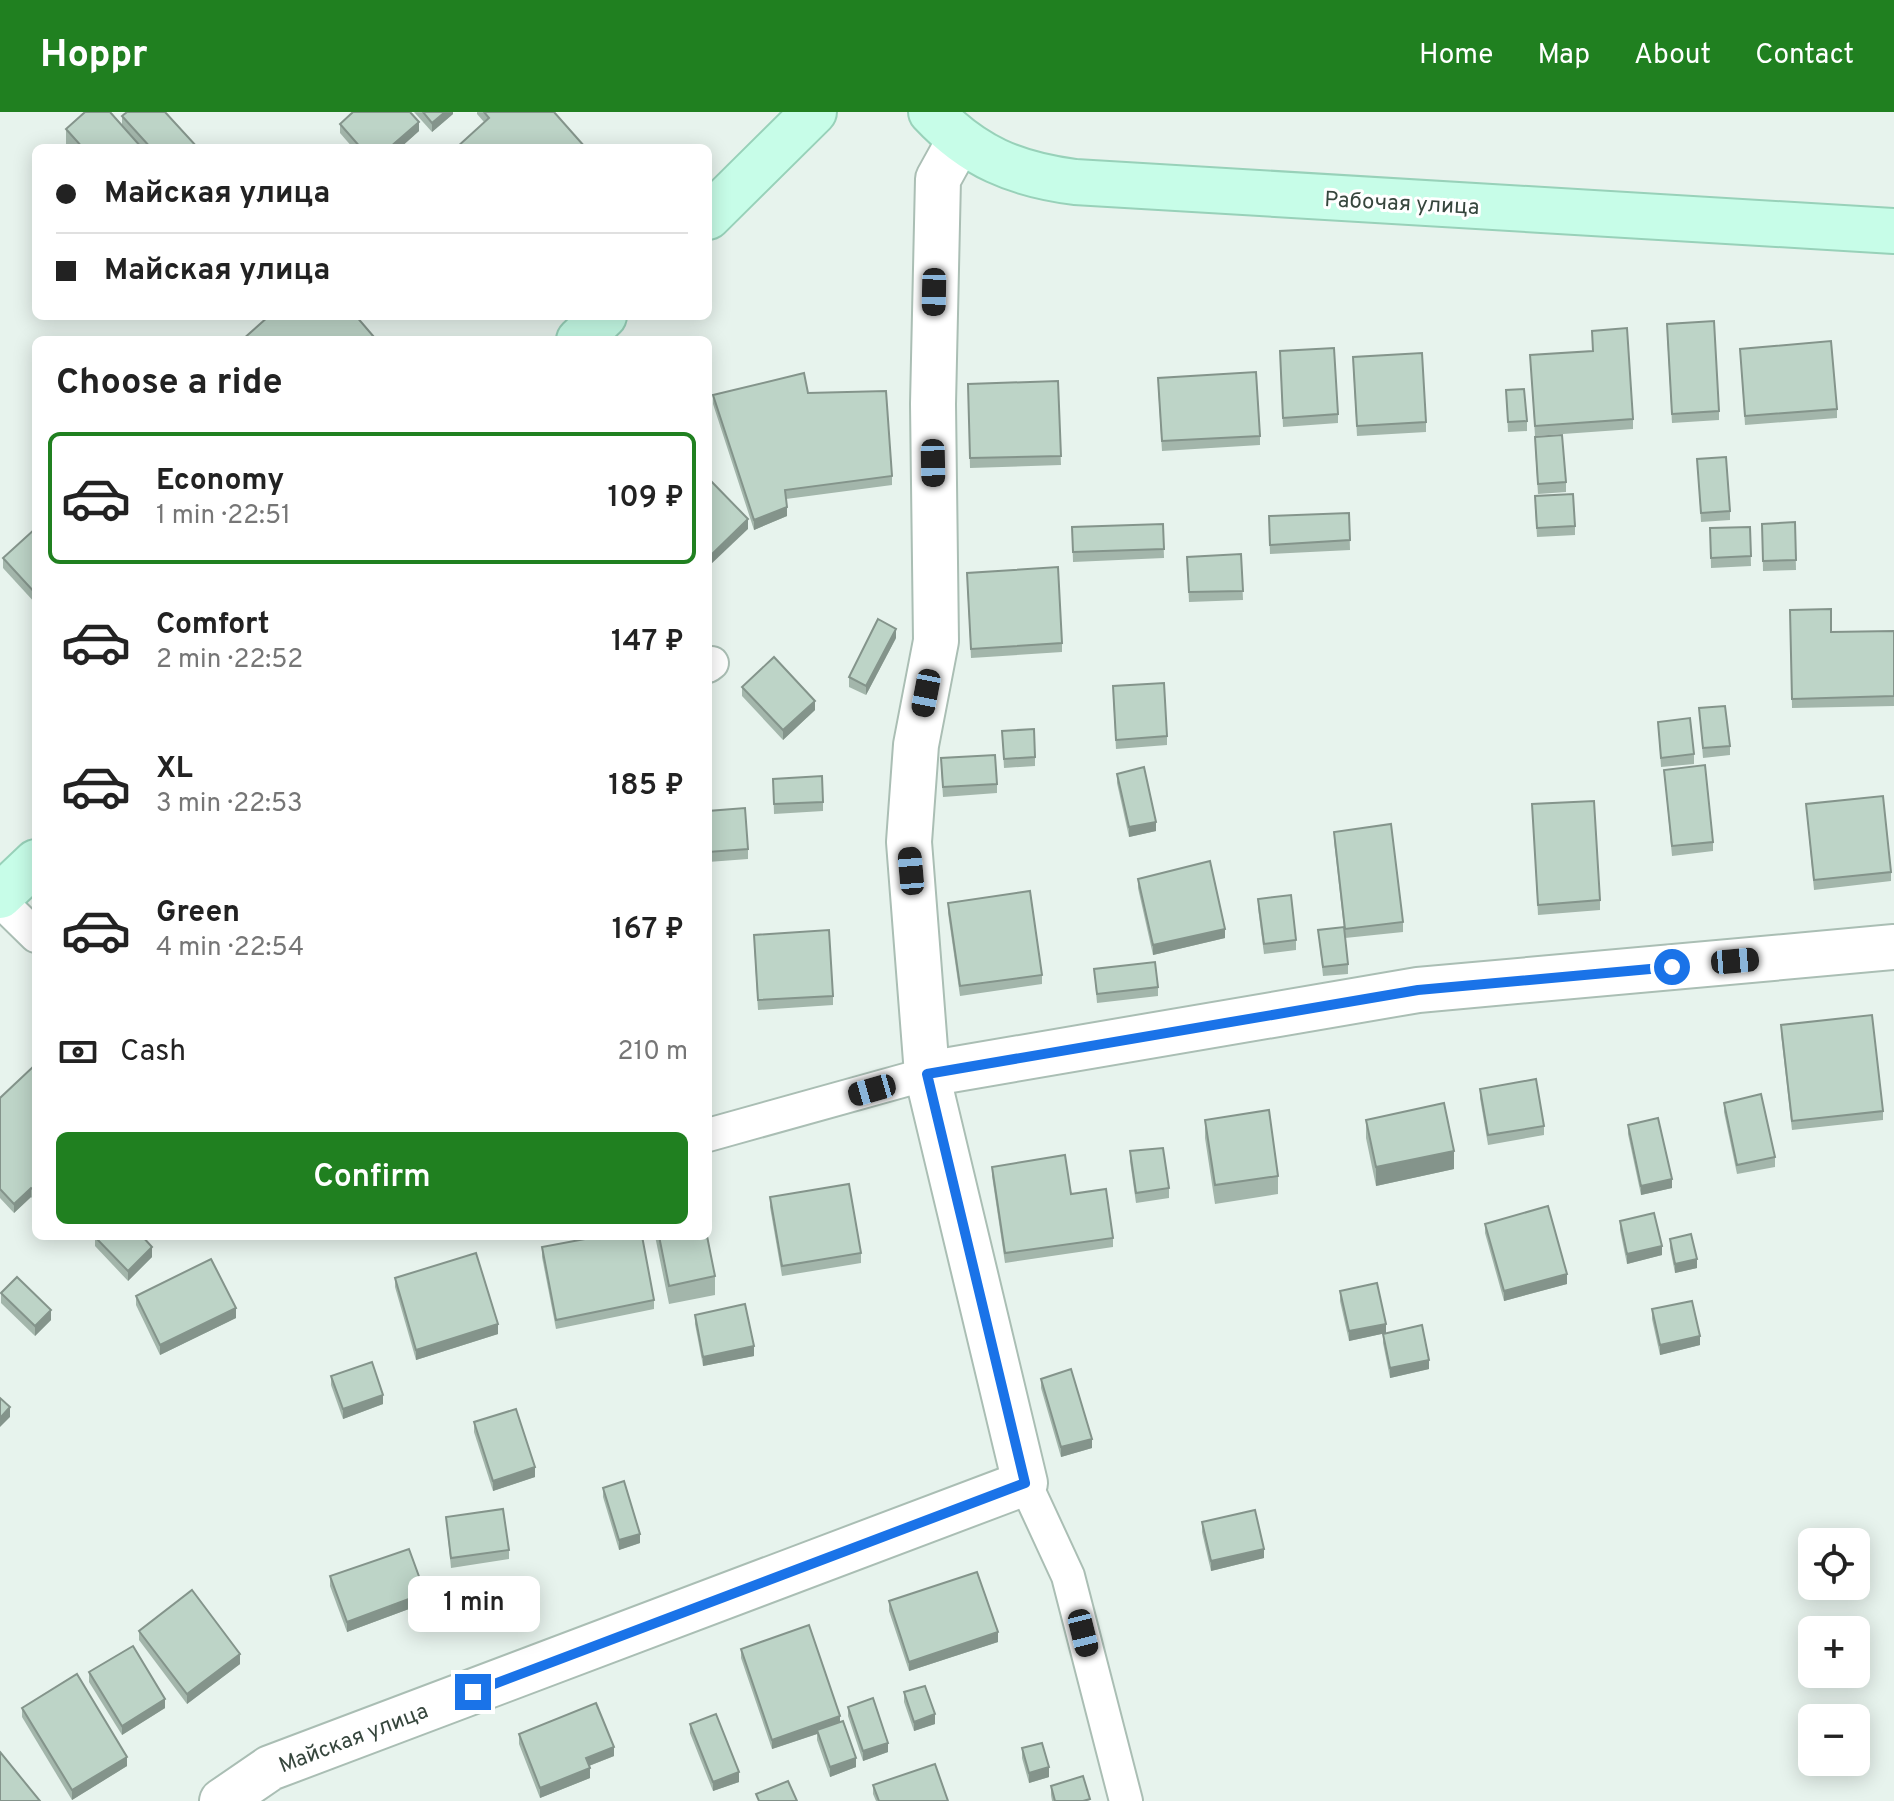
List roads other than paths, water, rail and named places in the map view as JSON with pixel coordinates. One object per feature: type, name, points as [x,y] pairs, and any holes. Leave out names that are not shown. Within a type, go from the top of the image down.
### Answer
[{"type":"main road","points":[[712,213],[814,112]]},
{"type":"main road","name":"Рабочая улица","points":[[945,126],[1038,177],[1075,182],[1894,231]]},
{"type":"main road","points":[[583,336],[600,320]]},
{"type":"main road","points":[[0,898],[32,866]]},
{"type":"street","points":[[945,126],[938,179],[933,404],[936,641],[916,745],[909,842],[927,1074],[1025,1483]]},
{"type":"street","points":[[927,1074],[1418,990],[1894,947]]},
{"type":"street","name":"Майская улица","points":[[222,1801],[270,1768],[1025,1483]]},
{"type":"lane","points":[[0,898],[32,932]]},
{"type":"lane","points":[[712,1134],[927,1074]]},
{"type":"lane","points":[[1025,1483],[1068,1576],[1126,1801]]}]
